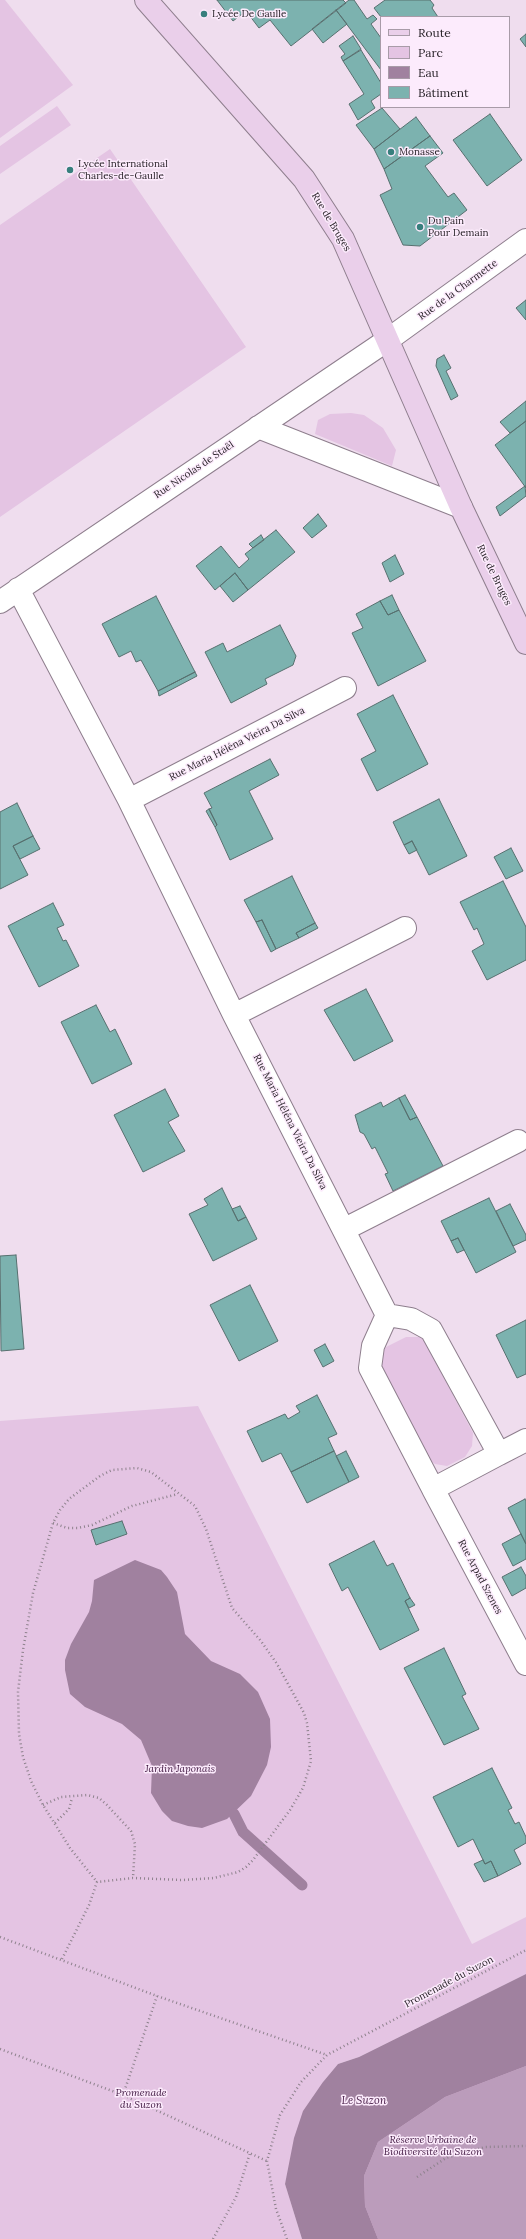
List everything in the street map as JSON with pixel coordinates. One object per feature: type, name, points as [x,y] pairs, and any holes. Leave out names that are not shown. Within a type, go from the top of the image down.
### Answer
[{"type":"street","name":"Rue de Bruges","points":[[146,0],[304,179],[343,238],[389,339],[461,507],[526,643]]},
{"type":"street","name":"Rue de la Charmette","points":[[389,339],[526,240]]},
{"type":"street","name":"Rue Nicolas de Staël","points":[[0,602],[389,339]]},
{"type":"street","points":[[258,427],[461,507]]},
{"type":"street","name":"Rue Maria Héléna Vieira Da Silva","points":[[18,589],[129,800],[234,1015],[345,1229],[387,1315]]},
{"type":"street","name":"Rue Maria Héléna Vieira Da Silva","points":[[129,800],[345,688]]},
{"type":"street","points":[[234,1015],[405,928]]},
{"type":"street","points":[[345,1229],[518,1141]]},
{"type":"street","points":[[499,1454],[431,1330],[411,1319],[387,1315],[373,1346],[370,1368],[433,1489],[526,1440]]},
{"type":"street","name":"Rue Arpad Szenes","points":[[433,1489],[526,1664]]},
{"type":"path","points":[[137,1468],[151,1472],[194,1506],[206,1529],[232,1608],[261,1641],[294,1692],[307,1723],[311,1761],[303,1788],[276,1831],[253,1860],[238,1872],[214,1878],[183,1880],[133,1878],[97,1882],[70,1848],[43,1805],[23,1757],[19,1734],[18,1692],[23,1650],[33,1593],[53,1523],[69,1499],[88,1483],[112,1470],[137,1468]]},
{"type":"path","points":[[53,1523],[67,1528],[78,1528],[92,1525],[146,1502],[178,1494]]},
{"type":"path","points":[[43,1805],[61,1797],[72,1798],[87,1795],[99,1798],[131,1831],[135,1844],[133,1878]]},
{"type":"path","points":[[55,1823],[69,1809],[72,1798]]},
{"type":"path","points":[[62,1959],[89,1905],[97,1882]]},
{"type":"path","points":[[0,1937],[62,1959],[157,1996],[327,2055]]},
{"type":"path","name":"Promenade du Suzon","points":[[287,2239],[276,2208],[267,2161],[280,2115],[301,2082],[327,2055],[526,1950]]},
{"type":"path","points":[[123,2095],[157,1996]]},
{"type":"path","points":[[0,2049],[123,2095],[267,2161]]},
{"type":"path","points":[[417,2176],[446,2158],[485,2147],[526,2146]]},
{"type":"path","points":[[213,2239],[236,2197],[250,2153]]},
{"type":"green space","points":[[0,0],[5,0],[73,85],[0,138]]},
{"type":"green space","points":[[57,106],[71,125],[0,174],[0,146]]},
{"type":"green space","name":"Lycée International Charles-de-Gaulle","points":[[110,149],[246,347],[0,517],[0,225]]},
{"type":"green space","points":[[351,413],[364,415],[383,428],[396,450],[392,466],[315,434],[318,420],[330,414]]},
{"type":"green space","points":[[406,1337],[422,1337],[473,1433],[472,1446],[465,1457],[447,1466],[435,1464],[426,1457],[377,1360],[386,1347]]},
{"type":"green space","points":[[198,1406],[472,1944],[526,1917],[526,1974],[359,2057],[338,2064],[323,2082],[526,1988],[526,2239],[321,2239],[290,2166],[285,2184],[302,2239],[0,2239],[0,1421]]},
{"type":"green space","name":"Réserve Urbaine de Biodiversité du Suzon","points":[[526,2066],[526,2239],[378,2239],[365,2206],[364,2176],[378,2142],[445,2097]]},
{"type":"water","points":[[135,1560],[161,1570],[167,1577],[177,1592],[185,1634],[211,1661],[240,1674],[258,1692],[270,1719],[271,1747],[267,1765],[251,1796],[227,1819],[202,1828],[188,1826],[172,1821],[162,1811],[151,1793],[152,1766],[141,1740],[122,1724],[85,1707],[70,1694],[65,1670],[65,1660],[71,1644],[89,1612],[92,1601],[94,1580]]},
{"type":"water","name":"Le Suzon","points":[[526,1974],[526,2066],[445,2097],[378,2142],[364,2176],[365,2206],[378,2239],[302,2239],[285,2184],[294,2138],[303,2111],[323,2082],[338,2064],[359,2057]]},
{"type":"building","points":[[217,0],[343,0],[346,3],[291,46],[270,20],[259,28],[246,11],[233,21]]},
{"type":"building","points":[[349,0],[354,0],[367,19],[373,15],[377,19],[371,24],[380,37],[380,69],[336,10]]},
{"type":"building","points":[[385,0],[430,0],[434,5],[432,8],[437,16],[380,16],[374,8]]},
{"type":"building","points":[[336,10],[347,24],[323,43],[312,29]]},
{"type":"building","points":[[526,34],[526,47],[520,39]]},
{"type":"building","points":[[353,36],[361,49],[343,61],[341,57],[345,54],[339,46]]},
{"type":"building","points":[[361,50],[380,81],[380,95],[371,101],[375,108],[358,120],[349,104],[364,94],[343,61]]},
{"type":"building","points":[[382,108],[400,129],[374,149],[356,125]]},
{"type":"building","points":[[490,114],[522,160],[487,186],[453,140]]},
{"type":"building","points":[[416,117],[430,136],[384,169],[374,149]]},
{"type":"building","points":[[430,136],[443,153],[425,166],[448,197],[454,193],[467,210],[420,246],[403,245],[380,195],[392,189],[384,169]]},
{"type":"building","points":[[526,300],[526,320],[516,308]]},
{"type":"building","points":[[444,355],[451,368],[446,371],[458,396],[451,400],[436,366],[437,359]]},
{"type":"building","points":[[526,401],[526,421],[510,433],[500,422]]},
{"type":"building","points":[[526,421],[526,488],[495,445]]},
{"type":"building","points":[[525,486],[526,496],[500,516],[496,507]]},
{"type":"building","points":[[318,514],[327,526],[312,538],[303,528]]},
{"type":"building","points":[[276,530],[295,552],[248,590],[235,573],[215,590],[196,566],[221,546],[239,568],[249,559],[245,554]]},
{"type":"building","points":[[261,535],[264,540],[253,548],[249,544]]},
{"type":"building","points":[[395,555],[404,574],[390,582],[382,563]]},
{"type":"building","points":[[235,573],[248,590],[233,602],[220,586]]},
{"type":"building","points":[[392,595],[399,610],[388,615],[380,601]]},
{"type":"building","points":[[156,596],[195,672],[158,691],[141,660],[136,662],[131,651],[119,657],[102,624]]},
{"type":"building","points":[[380,601],[388,615],[399,610],[426,661],[378,686],[352,633],[363,628],[356,614]]},
{"type":"building","points":[[280,625],[296,656],[293,665],[265,679],[267,684],[231,703],[205,652],[223,643],[227,652]]},
{"type":"building","points":[[195,672],[197,676],[159,696],[158,691]]},
{"type":"building","points":[[393,695],[428,764],[377,791],[361,759],[376,751],[357,714]]},
{"type":"building","points":[[270,759],[279,775],[249,791],[273,839],[230,860],[215,827],[217,825],[209,809],[212,808],[204,793]]},
{"type":"building","points":[[439,799],[467,856],[429,875],[412,841],[404,845],[393,822]]},
{"type":"building","points":[[17,803],[33,836],[13,846],[28,875],[0,889],[0,812]]},
{"type":"building","points":[[209,809],[217,825],[215,827],[206,811]]},
{"type":"building","points":[[33,836],[40,849],[20,859],[13,846]]},
{"type":"building","points":[[412,841],[417,850],[409,854],[404,845]]},
{"type":"building","points":[[511,848],[523,871],[506,879],[494,857]]},
{"type":"building","points":[[292,876],[315,923],[296,933],[299,938],[276,949],[262,920],[256,922],[244,900]]},
{"type":"building","points":[[503,881],[526,927],[526,960],[487,980],[472,951],[484,944],[477,928],[474,930],[460,902]]},
{"type":"building","points":[[53,903],[64,925],[57,928],[63,941],[66,940],[79,966],[39,987],[8,926]]},
{"type":"building","points":[[262,920],[276,949],[271,952],[256,922]]},
{"type":"building","points":[[315,923],[318,928],[299,938],[296,933]]},
{"type":"building","points":[[366,989],[393,1041],[354,1061],[324,1010]]},
{"type":"building","points":[[96,1005],[110,1032],[115,1029],[132,1064],[92,1084],[61,1022]]},
{"type":"building","points":[[165,1089],[179,1116],[168,1122],[185,1151],[143,1172],[114,1115]]},
{"type":"building","points":[[405,1095],[417,1117],[410,1120],[399,1098]]},
{"type":"building","points":[[399,1098],[410,1120],[417,1117],[443,1166],[393,1191],[385,1174],[388,1173],[375,1147],[372,1149],[364,1134],[360,1132],[355,1115],[381,1102],[383,1107]]},
{"type":"building","points":[[222,1188],[238,1221],[246,1217],[257,1239],[213,1261],[189,1214],[208,1205],[204,1199]]},
{"type":"building","points":[[489,1198],[516,1252],[476,1273],[458,1238],[451,1241],[441,1221]]},
{"type":"building","points":[[510,1204],[526,1235],[526,1240],[513,1246],[496,1211]]},
{"type":"building","points":[[240,1206],[246,1217],[238,1221],[232,1209]]},
{"type":"building","points":[[458,1238],[464,1250],[457,1253],[451,1241]]},
{"type":"building","points":[[16,1255],[24,1349],[1,1351],[0,1256]]},
{"type":"building","points":[[250,1285],[278,1341],[239,1361],[210,1305]]},
{"type":"building","points":[[526,1320],[526,1374],[517,1378],[496,1335]]},
{"type":"building","points":[[325,1344],[334,1361],[323,1367],[314,1350]]},
{"type":"building","points":[[317,1395],[337,1434],[328,1438],[334,1451],[291,1472],[281,1453],[262,1462],[247,1431],[285,1414],[288,1419],[300,1412],[296,1406]]},
{"type":"building","points":[[334,1451],[349,1482],[307,1503],[291,1472]]},
{"type":"building","points":[[346,1451],[359,1477],[349,1482],[336,1456]]},
{"type":"building","points":[[525,1499],[526,1501],[526,1544],[508,1508]]},
{"type":"building","points":[[122,1521],[127,1534],[96,1545],[91,1530]]},
{"type":"building","points":[[521,1534],[526,1544],[526,1559],[513,1566],[502,1544]]},
{"type":"building","points":[[374,1541],[387,1566],[393,1563],[410,1598],[405,1601],[419,1630],[380,1650],[348,1587],[342,1591],[329,1564]]},
{"type":"building","points":[[521,1567],[526,1576],[526,1588],[512,1596],[502,1577]]},
{"type":"building","points":[[410,1598],[415,1605],[409,1608],[405,1601]]},
{"type":"building","points":[[444,1648],[466,1694],[462,1696],[479,1729],[444,1745],[404,1668]]},
{"type":"building","points":[[492,1768],[512,1808],[508,1810],[515,1824],[519,1822],[526,1837],[526,1843],[514,1850],[521,1864],[498,1876],[491,1861],[485,1864],[473,1839],[458,1847],[433,1797]]},
{"type":"building","points":[[483,1860],[485,1864],[491,1861],[498,1876],[484,1882],[474,1864]]},
{"type":"waterway","points":[[234,1814],[243,1832],[302,1885]]},
{"type":"place","name":"Lycée De Gaulle","points":[[204,14]]},
{"type":"place","name":"Monasse","points":[[391,152]]},
{"type":"place","name":"Lycée International Charles-de-Gaulle","points":[[70,170]]},
{"type":"place","name":"Du Pain Pour Demain","points":[[420,227]]},
{"type":"park label","name":"Jardin Japonais","points":[[180,1769]]}]
